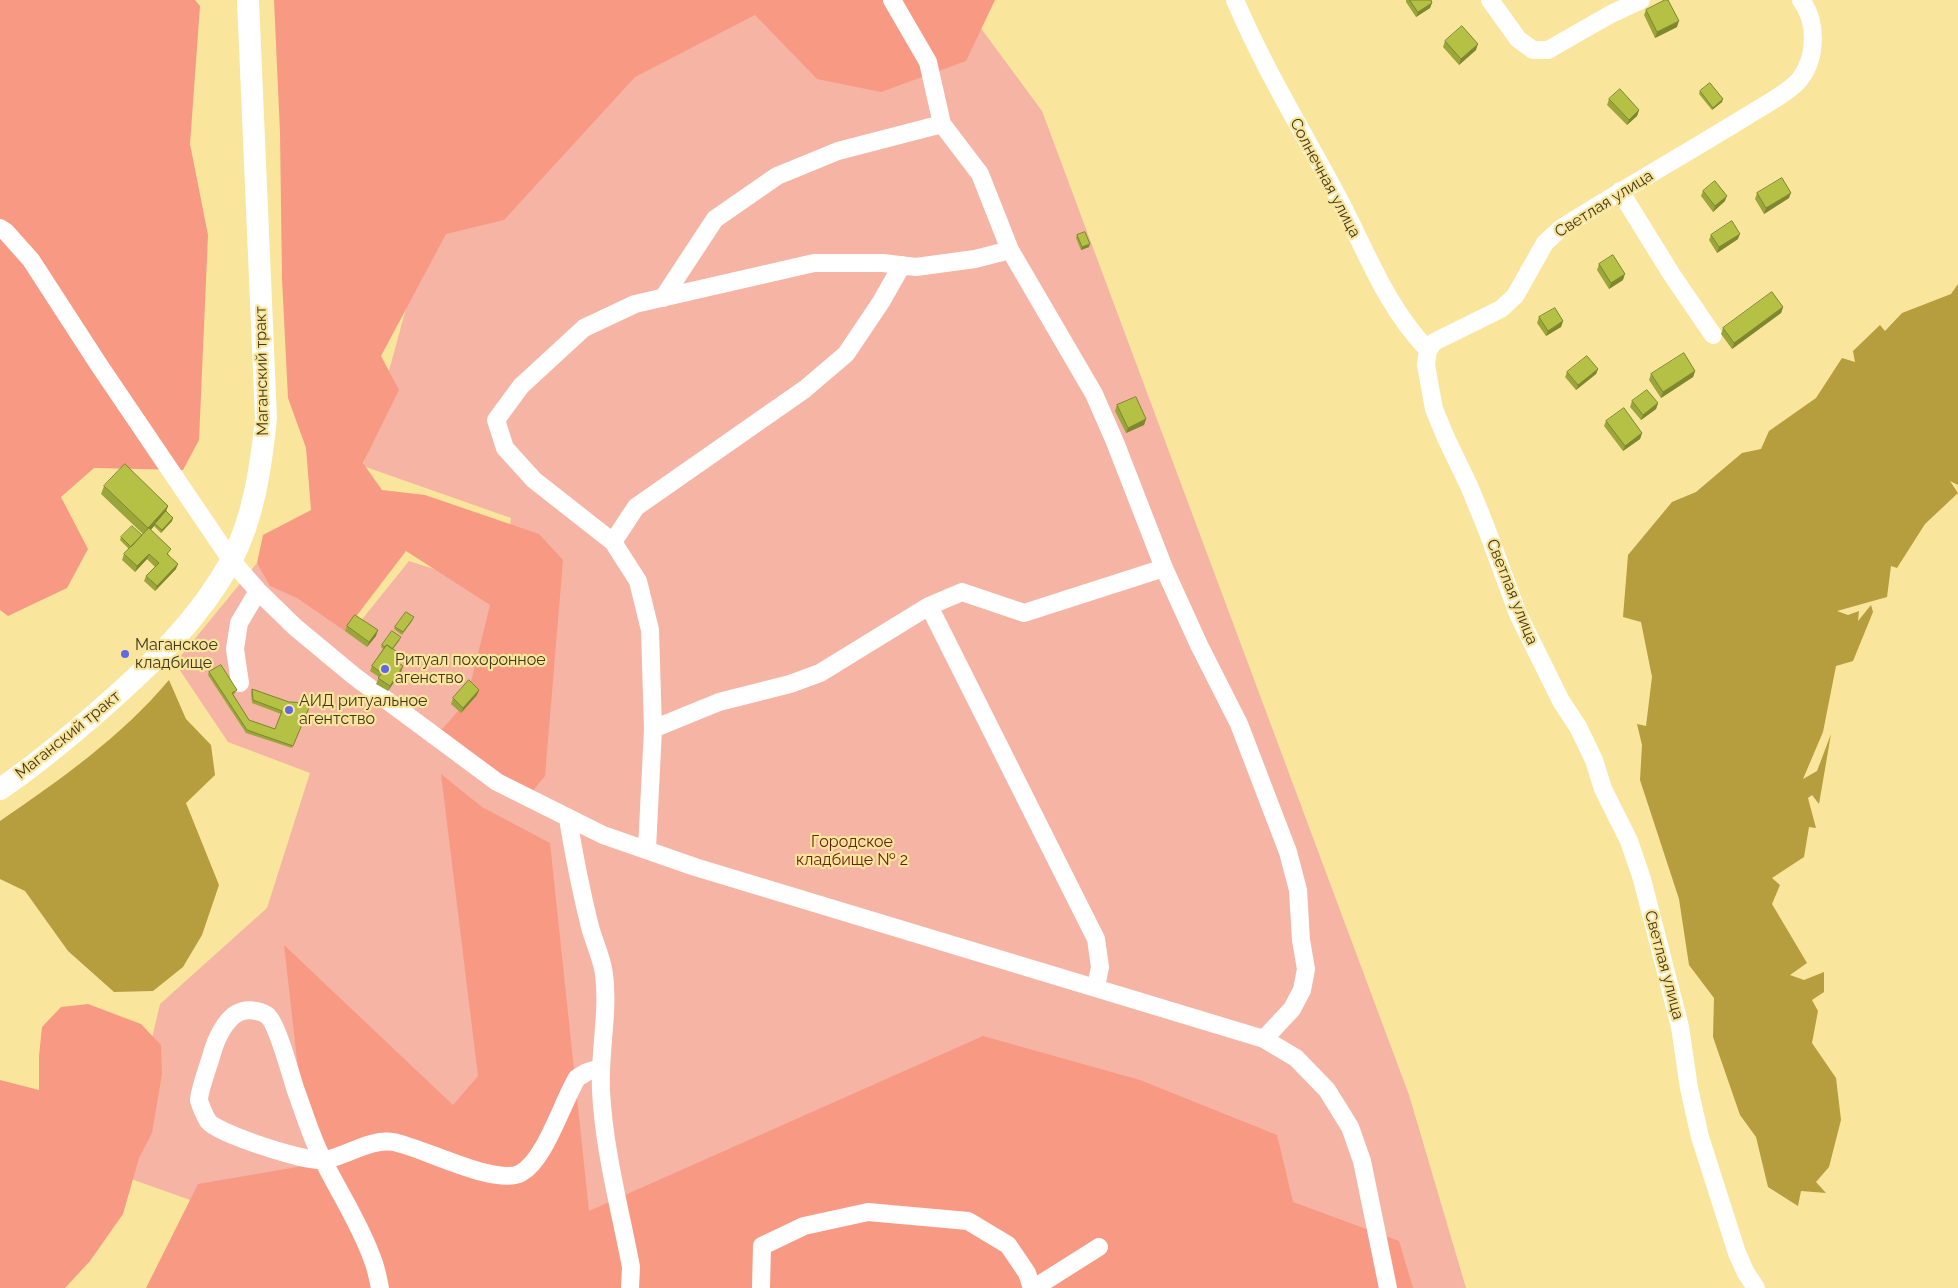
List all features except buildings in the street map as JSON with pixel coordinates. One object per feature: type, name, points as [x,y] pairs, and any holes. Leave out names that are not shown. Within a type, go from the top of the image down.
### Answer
[{"type":"main road","name":"Маганский тракт","points":[[0,789],[36,764],[140,675],[175,639],[201,609],[231,560],[248,521],[262,461],[266,418],[248,0]]},
{"type":"street","points":[[892,0],[928,62],[942,124],[980,174],[1010,250],[1094,394],[1115,442],[1164,568],[1199,645],[1239,724],[1288,852],[1298,890],[1301,940],[1306,968],[1302,990],[1292,1009],[1264,1038]]},
{"type":"street","name":"Солнечная улица","points":[[1235,0],[1251,39],[1341,203],[1380,286],[1415,336],[1428,350]]},
{"type":"street","points":[[1490,0],[1518,39],[1533,50],[1548,50],[1610,14],[1641,0]]},
{"type":"street","name":"Светлая улица","points":[[1756,1288],[1737,1253],[1700,1137],[1688,1088],[1680,1027],[1642,879],[1629,841],[1603,789],[1594,760],[1582,735],[1556,693],[1518,614],[1487,530],[1434,409],[1426,364],[1428,350],[1434,342],[1501,309],[1515,296],[1545,243],[1560,229],[1620,191],[1659,170],[1784,92],[1799,80],[1808,67],[1812,50],[1813,29],[1807,8],[1801,0]]},
{"type":"street","points":[[663,298],[715,219],[777,176],[838,151],[942,124]]},
{"type":"street","points":[[1620,191],[1672,275],[1713,335]]},
{"type":"street","points":[[0,228],[6,232],[31,260],[231,560],[258,591],[295,628],[354,676],[497,782],[603,835],[648,849],[695,868],[1096,986],[1264,1038],[1296,1058],[1326,1090],[1350,1127],[1362,1161],[1388,1288]]},
{"type":"street","points":[[648,849],[653,729],[650,630],[638,581],[613,542],[534,480],[505,448],[496,420],[520,386],[584,328],[635,304],[814,263],[883,263],[916,267],[975,259],[1010,250]]},
{"type":"street","points":[[613,542],[636,507],[805,389],[846,354],[881,302],[902,266]]},
{"type":"street","points":[[653,729],[719,702],[790,684],[820,673],[929,606],[962,592],[1024,613],[1164,568]]},
{"type":"street","points":[[240,683],[235,649],[239,622],[258,591]]},
{"type":"street","points":[[929,606],[1096,939],[1100,966],[1096,986]]},
{"type":"street","points":[[568,819],[580,884],[595,945],[604,971],[606,994],[600,1068],[601,1094],[607,1140],[631,1267],[630,1288]]},
{"type":"street","points":[[380,1288],[373,1258],[323,1160],[278,1036],[268,1016],[253,1010],[240,1011],[225,1025],[214,1044],[199,1099],[208,1121],[224,1133],[297,1156],[323,1160],[359,1150],[374,1142],[392,1142],[478,1171],[503,1177],[519,1174],[530,1166],[542,1148],[577,1078],[587,1072],[600,1068]]},
{"type":"street","points":[[761,1288],[762,1246],[804,1226],[868,1212],[968,1221],[1008,1245],[1027,1273],[1033,1288],[1099,1247]]},
{"type":"green space","name":"Городское кладбище № 2","points":[[310,0],[966,8],[1042,111],[1409,1095],[1466,1288],[284,1288],[291,1236],[120,1175],[160,1004],[267,908],[310,773],[228,742],[175,663],[257,563],[267,577],[355,628],[409,561],[501,591],[511,518],[363,466],[425,239]]},
{"type":"shaded area","points":[[0,0],[195,0],[200,6],[190,144],[208,235],[199,440],[183,470],[94,468],[61,497],[88,549],[67,588],[8,616],[0,610]]},
{"type":"shaded area","points":[[274,0],[995,0],[966,61],[881,92],[817,79],[755,15],[635,77],[504,220],[446,234],[381,356],[399,390],[363,463],[382,490],[425,495],[539,534],[563,560],[545,776],[530,794],[436,736],[466,702],[490,605],[406,551],[345,631],[297,598],[270,586],[257,563],[263,535],[311,510],[306,448],[288,398],[282,279],[280,133]]},
{"type":"shaded area","points":[[1958,284],[1958,485],[1950,481],[1958,493],[1925,524],[1897,568],[1891,566],[1887,597],[1837,611],[1848,615],[1859,611],[1858,621],[1871,605],[1873,612],[1853,661],[1836,666],[1823,732],[1803,779],[1817,771],[1831,734],[1819,804],[1812,795],[1808,798],[1816,828],[1809,827],[1804,857],[1772,878],[1780,885],[1772,904],[1807,963],[1790,975],[1804,980],[1824,972],[1824,992],[1812,1000],[1818,1011],[1812,1043],[1836,1078],[1841,1120],[1829,1167],[1816,1182],[1826,1193],[1801,1191],[1798,1206],[1768,1187],[1756,1137],[1740,1115],[1713,1037],[1714,998],[1689,965],[1679,899],[1640,780],[1642,745],[1637,724],[1646,726],[1652,677],[1641,622],[1623,617],[1628,555],[1672,502],[1696,492],[1742,453],[1761,449],[1769,431],[1816,398],[1842,358],[1855,362],[1853,351],[1880,325],[1885,331],[1902,313],[1951,294]]},
{"type":"shaded area","points":[[169,680],[186,719],[211,745],[215,775],[186,803],[219,885],[202,935],[183,967],[153,991],[114,992],[68,951],[25,891],[0,879],[0,821],[45,790],[111,738]]},
{"type":"shaded area","points":[[441,774],[482,807],[550,843],[589,1211],[983,1036],[1140,1080],[1277,1135],[1293,1202],[1399,1241],[1413,1288],[146,1288],[198,1184],[309,1165],[284,945],[453,1105],[478,1076]]},
{"type":"shaded area","points":[[88,1004],[141,1024],[161,1045],[162,1074],[152,1133],[139,1158],[123,1214],[90,1261],[65,1288],[0,1288],[0,1080],[39,1090],[39,1056],[42,1027],[61,1007]]},
{"type":"place","name":"Маганское кладбище","points":[[125,654]]},
{"type":"place","name":"Ритуал похоронное агенство","points":[[385,669]]},
{"type":"place","name":"АИД ритуальное агентство","points":[[289,710]]}]
